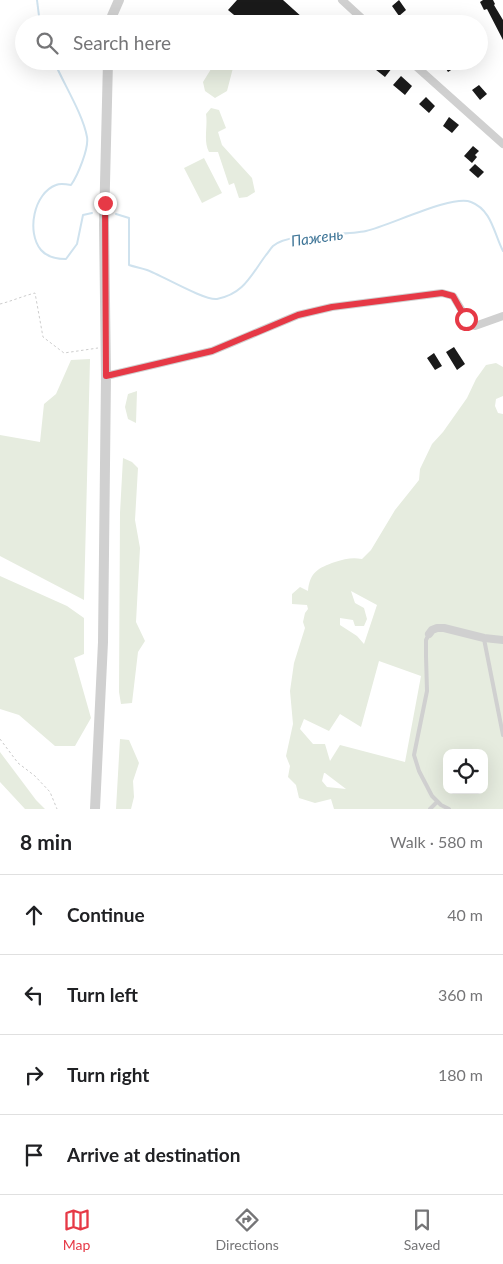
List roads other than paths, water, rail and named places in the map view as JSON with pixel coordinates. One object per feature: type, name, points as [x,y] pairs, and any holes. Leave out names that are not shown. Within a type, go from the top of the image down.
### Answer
[{"type":"street","points":[[114,15],[119,0]]},
{"type":"street","points":[[344,1],[359,15]]},
{"type":"street","points":[[95,809],[103,642],[106,376],[104,224],[108,70]]},
{"type":"street","points":[[420,70],[503,144]]},
{"type":"street","points":[[106,376],[212,351],[298,315],[332,307],[442,293],[453,296],[470,324],[475,326],[503,316]]},
{"type":"street","points":[[429,634],[432,630],[444,628],[484,638],[503,640]]},
{"type":"lane","points":[[461,328],[470,324]]},
{"type":"lane","points":[[429,634],[426,640],[427,691],[414,755],[423,780],[432,796],[449,809]]},
{"type":"lane","points":[[484,638],[503,734]]},
{"type":"lane","points":[[430,809],[438,802]]},
{"type":"waterway","name":"Пажень","points":[[37,0],[39,15]]},
{"type":"waterway","name":"Пажень","points":[[58,70],[85,128],[87,142],[77,175],[71,185],[56,185],[48,189],[42,196],[33,224],[36,242],[46,254],[59,259],[66,259],[77,244],[83,215],[92,213]]},
{"type":"waterway","name":"Пажень","points":[[116,214],[129,218],[129,265],[147,270],[211,299],[217,299],[234,293],[246,283],[272,247],[281,242],[304,236],[366,231],[450,202],[471,202],[484,211],[492,223],[503,251]]}]
